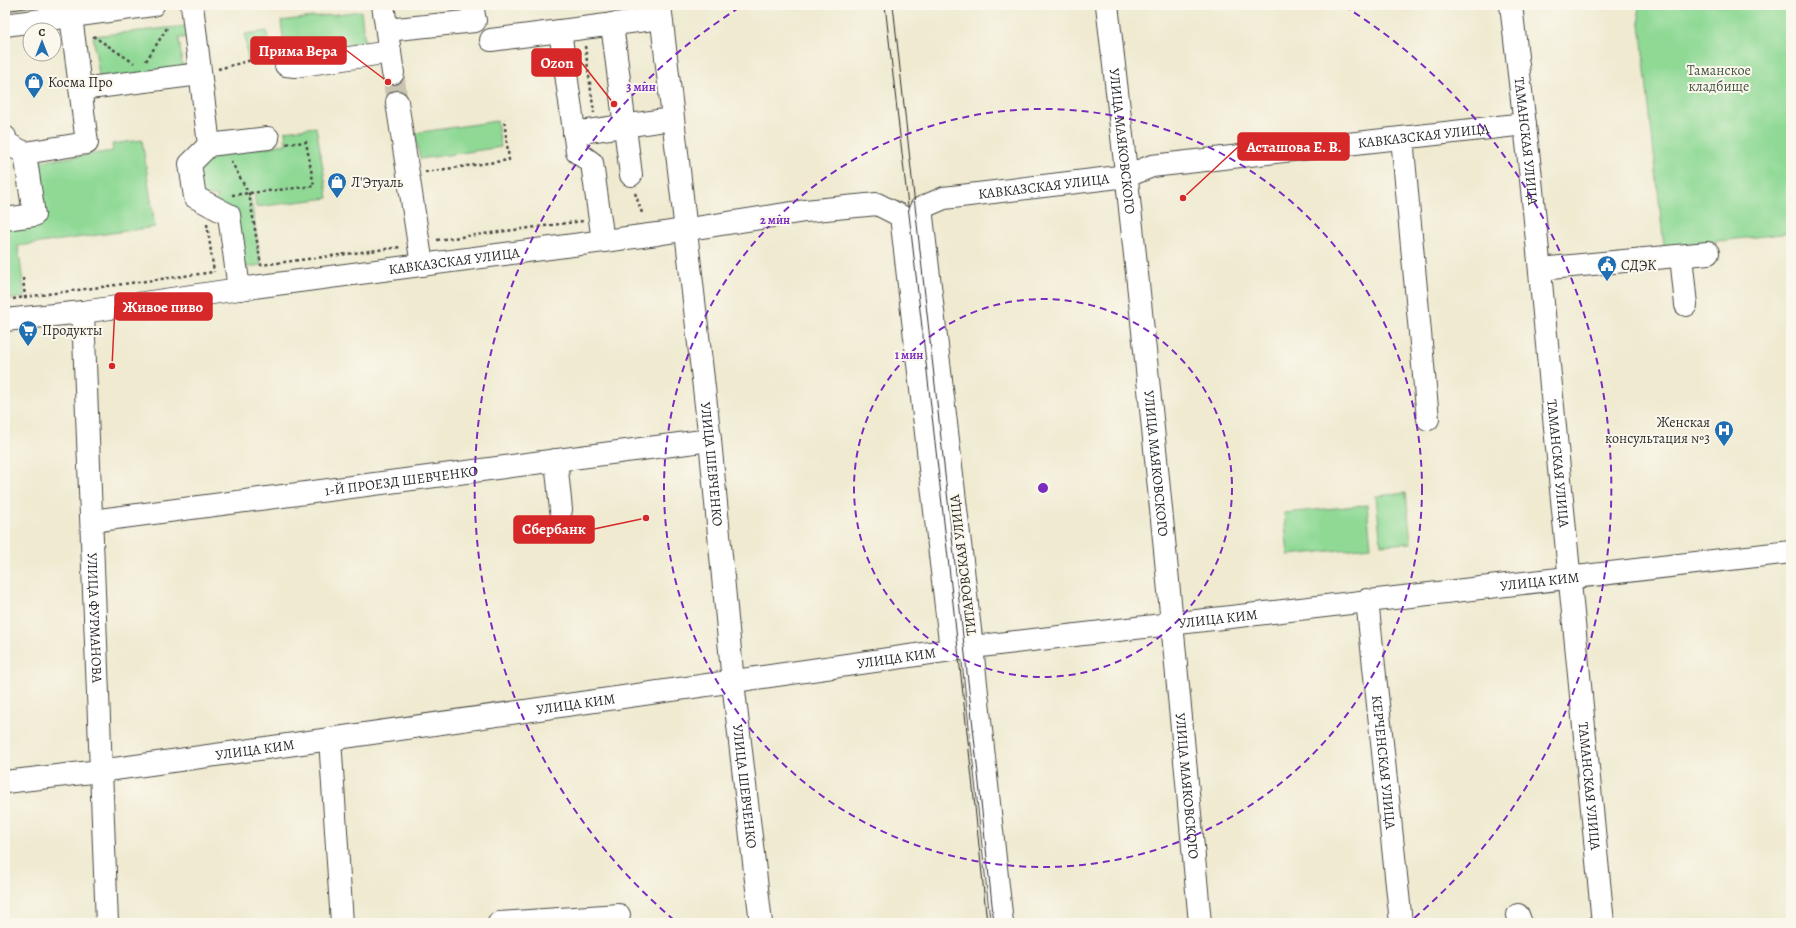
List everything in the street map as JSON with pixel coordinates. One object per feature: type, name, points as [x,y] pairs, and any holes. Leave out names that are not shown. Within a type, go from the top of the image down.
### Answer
[{"type":"street","points":[[5,25],[153,5]]},
{"type":"street","points":[[192,5],[209,145]]},
{"type":"street","points":[[286,65],[392,63],[383,5]]},
{"type":"street","points":[[387,30],[475,21],[472,5]]},
{"type":"street","name":"УЛИЦА МАЯКОВСКОГО","points":[[1106,5],[1127,176],[1172,623],[1200,923]]},
{"type":"street","name":"ТАМАНСКАЯ УЛИЦА","points":[[1511,5],[1540,269],[1568,578],[1602,923]]},
{"type":"street","points":[[491,40],[612,24],[660,11]]},
{"type":"street","name":"УЛИЦА ШЕВЧЕНКО","points":[[660,11],[710,440],[733,682],[761,923]]},
{"type":"street","points":[[5,141],[25,153],[87,143],[71,16]]},
{"type":"street","points":[[612,24],[631,175]]},
{"type":"street","points":[[560,31],[577,152],[592,163],[603,241]]},
{"type":"street","points":[[80,89],[200,74]]},
{"type":"street","points":[[403,109],[408,174],[422,265]]},
{"type":"street","points":[[574,133],[672,119]]},
{"type":"street","name":"КАВКАЗСКАЯ УЛИЦА","points":[[921,208],[944,198],[1127,176],[1152,166],[1525,124]]},
{"type":"street","points":[[1402,138],[1428,418]]},
{"type":"street","points":[[239,289],[229,215],[195,197],[190,164],[209,145],[274,141]]},
{"type":"street","points":[[5,219],[34,215],[25,153]]},
{"type":"street","name":"КАВКАЗСКАЯ УЛИЦА","points":[[5,320],[83,312],[239,289],[603,241],[805,212],[877,204],[901,216]]},
{"type":"street","name":"ТИТАРОВСКАЯ УЛИЦА","points":[[921,208],[972,647],[1002,923]]},
{"type":"street","name":"ТИТАРОВСКАЯ УЛИЦА","points":[[901,216],[951,650]]},
{"type":"street","points":[[1540,269],[1708,253]]},
{"type":"street","points":[[1681,256],[1686,305]]},
{"type":"street","name":"УЛИЦА ФУРМАНОВА","points":[[83,312],[107,923]]},
{"type":"street","name":"1-Й ПРОЕЗД ШЕВЧЕНКО","points":[[92,521],[710,440]]},
{"type":"street","points":[[556,460],[560,510]]},
{"type":"street","name":"УЛИЦА КИМ","points":[[5,782],[100,772],[972,647],[1791,552]]},
{"type":"street","name":"КЕРЧЕНСКАЯ УЛИЦА","points":[[1367,600],[1401,923]]},
{"type":"street","points":[[330,739],[342,923]]},
{"type":"street","points":[[499,923],[619,915]]},
{"type":"path","points":[[146,62],[167,28]]},
{"type":"path","points":[[93,36],[136,64]]},
{"type":"path","points":[[248,60],[270,58],[286,65]]},
{"type":"path","points":[[408,174],[509,160],[504,119]]},
{"type":"path","points":[[22,278],[25,297],[214,272],[206,215],[219,196],[314,186],[306,142],[274,141]]},
{"type":"path","points":[[231,159],[249,194],[261,265],[403,246],[419,242],[584,221]]},
{"type":"green space","name":"Таманское кладбище","points":[[1638,5],[1791,5],[1791,233],[1664,247]]},
{"type":"green space","points":[[361,11],[365,44],[285,54],[281,21]]},
{"type":"green space","points":[[195,25],[196,37],[179,38],[182,65],[199,63],[101,87],[93,36]]},
{"type":"green space","points":[[267,31],[270,58],[248,61],[245,34]]},
{"type":"green space","points":[[497,121],[501,147],[420,159],[415,133]]},
{"type":"green space","points":[[316,127],[328,198],[256,207],[254,193],[250,194],[261,265],[236,269],[229,215],[212,206],[218,196],[195,197],[190,164],[209,145],[256,149],[286,144],[285,131]]},
{"type":"green space","points":[[142,140],[155,227],[18,246],[25,297],[5,300],[5,228],[39,223],[31,163],[113,151],[112,144]]},
{"type":"green space","points":[[1406,493],[1411,543],[1381,545],[1376,496]]},
{"type":"green space","points":[[1367,505],[1371,547],[1288,555],[1284,513]]},
{"type":"tunnel","points":[[393,73],[397,102]]},
{"type":"tram line","points":[[5,11],[46,5]]},
{"type":"tram line","points":[[885,5],[950,579],[987,923]]},
{"type":"tram line","points":[[893,5],[994,923]]},
{"type":"place","name":"Прима Вера","points":[[388,82]]},
{"type":"place","name":"Косма Про","points":[[34,99]]},
{"type":"place","name":"Ozon","points":[[614,104]]},
{"type":"place","name":"Асташова Е. В.","points":[[1183,198]]},
{"type":"place","name":"Л'Этуаль","points":[[337,199]]},
{"type":"place","name":"СДЭК","points":[[1607,282]]},
{"type":"place","name":"Продукты","points":[[28,347]]},
{"type":"place","name":"Живое пиво","points":[[112,366]]},
{"type":"place","name":"Женская консультация №3","points":[[1724,447]]},
{"type":"place","name":"Сбербанк","points":[[646,518]]}]
